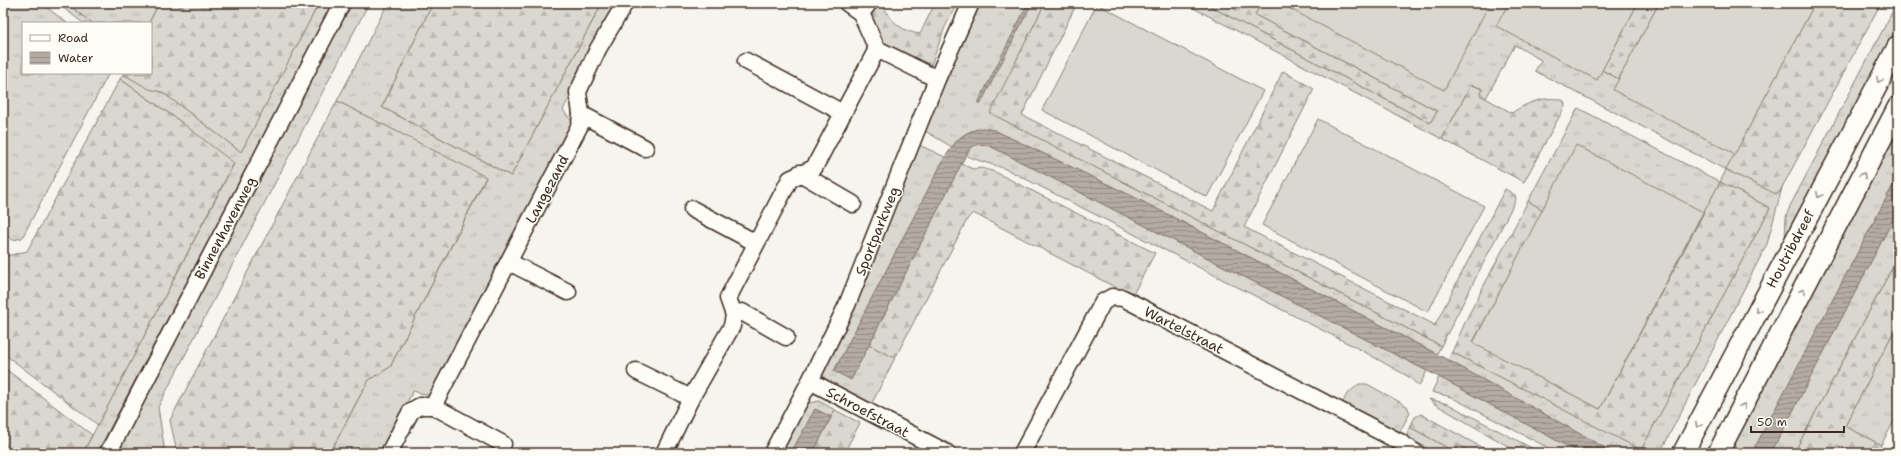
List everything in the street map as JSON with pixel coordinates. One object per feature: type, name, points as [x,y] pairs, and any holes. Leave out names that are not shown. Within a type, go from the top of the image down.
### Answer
[{"type":"main road","name":"Houtribdreef","points":[[1684,453],[1898,46]]},
{"type":"main road","points":[[1718,453],[1898,108]]},
{"type":"street","name":"Binnenhavenweg","points":[[108,453],[342,3]]},
{"type":"street","name":"Langezand","points":[[433,406],[580,126],[581,114],[578,92],[598,49],[625,3]]},
{"type":"street","points":[[664,453],[691,398],[732,326],[734,315],[728,298],[756,243],[790,179],[814,168],[877,50],[865,8],[847,3]]},
{"type":"street","name":"Sportparkweg","points":[[772,453],[810,381],[847,305],[937,79],[971,3]]},
{"type":"street","points":[[877,50],[937,79]]},
{"type":"street","points":[[746,61],[843,113]]},
{"type":"street","points":[[581,114],[645,148]]},
{"type":"street","points":[[800,174],[853,204]]},
{"type":"street","points":[[692,209],[756,243]]},
{"type":"street","points":[[509,262],[568,292]]},
{"type":"street","name":"Wartelstraat","points":[[1022,453],[1103,302],[1112,297],[1123,298],[1400,442],[1416,453]]},
{"type":"street","points":[[734,315],[742,312],[786,337]]},
{"type":"street","points":[[636,371],[691,398]]},
{"type":"street","name":"Schroefstraat","points":[[810,381],[947,453]]},
{"type":"street","points":[[390,453],[411,411],[420,406],[433,406],[503,444]]},
{"type":"green space","points":[[3,3],[41,3],[66,22],[22,22],[22,74],[108,74],[22,238],[13,240],[3,233]]},
{"type":"green space","points":[[57,3],[66,3],[91,22],[82,22]]},
{"type":"green space","points":[[66,3],[159,3],[150,22],[91,22]]},
{"type":"green space","points":[[159,3],[319,3],[241,152],[162,92],[149,89],[123,74],[152,74],[152,22],[150,22]]},
{"type":"green space","points":[[319,3],[333,3],[97,453],[83,453],[234,164],[177,119],[120,79],[123,74],[162,92],[241,151]]},
{"type":"green space","points":[[350,3],[369,3],[158,407],[165,453],[115,453]]},
{"type":"green space","points":[[388,3],[433,3],[382,107],[511,176],[602,3],[618,3],[563,110],[574,124],[432,396],[413,391],[380,453],[330,453],[369,380],[390,367],[486,178],[337,101]]},
{"type":"green space","points":[[433,3],[602,3],[511,176],[382,107]]},
{"type":"green space","points":[[881,3],[888,15],[896,24],[913,33],[920,34],[935,3],[957,3],[945,27],[931,65],[883,42],[867,13]]},
{"type":"green space","points":[[979,3],[1045,3],[991,113],[1441,346],[1437,354],[1132,196],[994,130],[982,129],[970,131],[960,137],[952,147],[925,131],[963,33]]},
{"type":"green space","points":[[1045,3],[1077,3],[1022,115],[1213,211],[1283,71],[1314,89],[1244,227],[1435,325],[1505,189],[1515,195],[1516,199],[1441,346],[990,113]]},
{"type":"green space","points":[[1184,3],[1204,3],[1430,123],[1437,111],[1255,15],[1261,3],[1638,3],[1602,70],[1619,79],[1659,3],[1815,3],[1727,170],[1779,193],[1783,184],[1767,244],[1660,453],[1614,453],[1448,360],[1452,352],[1641,449],[1770,208],[1720,182],[1726,170],[1535,71],[1541,60],[1515,45],[1486,98],[1480,95],[1483,89],[1471,85],[1442,139]]},
{"type":"green space","points":[[1204,3],[1223,3],[1238,11],[1243,3],[1261,3],[1255,15],[1437,111],[1430,123]]},
{"type":"green space","points":[[1279,3],[1490,3],[1444,90]]},
{"type":"green space","points":[[1509,3],[1638,3],[1597,80],[1496,26]]},
{"type":"green space","points":[[1638,3],[1659,3],[1619,79],[1602,70]]},
{"type":"green space","points":[[1659,3],[1815,3],[1735,154],[1613,90]]},
{"type":"green space","points":[[1815,3],[1881,3],[1779,193],[1776,194],[1726,170]]},
{"type":"green space","points":[[1897,3],[1898,25],[1785,241],[1786,217],[1790,206]]},
{"type":"green space","points":[[1097,4],[1263,91],[1207,197],[1042,110]]},
{"type":"green space","points":[[120,79],[177,119],[234,163],[98,425],[3,353],[3,257],[27,251]]},
{"type":"green space","points":[[1471,85],[1483,89],[1480,95],[1512,113],[1530,103],[1544,99],[1558,99],[1564,101],[1565,106],[1524,182],[1442,139]]},
{"type":"green space","points":[[337,101],[486,177],[390,367],[369,380],[330,453],[177,453],[170,420]]},
{"type":"green space","points":[[1578,108],[1720,182],[1600,409],[1542,210],[1528,201]]},
{"type":"green space","points":[[1318,119],[1484,206],[1428,312],[1262,225]]},
{"type":"green space","points":[[1898,128],[1898,176],[1752,453],[1727,453]]},
{"type":"green space","points":[[982,144],[990,146],[1427,371],[1419,386],[1409,377],[1363,351],[1008,170],[966,155],[974,145]]},
{"type":"green space","points":[[919,145],[945,157],[834,371],[851,379],[869,345],[895,358],[871,405],[828,383],[822,374]]},
{"type":"green space","points":[[1576,145],[1703,212],[1600,409],[1473,343]]},
{"type":"green space","points":[[961,164],[973,169],[982,168],[995,172],[1155,253],[1132,296],[973,213],[968,218],[895,358],[869,345]]},
{"type":"green space","points":[[1720,182],[1770,208],[1641,450],[1452,352],[1467,318],[1528,201],[1543,210],[1473,342],[1600,409]]},
{"type":"green space","points":[[1898,210],[1898,257],[1794,453],[1771,453]]},
{"type":"green space","points":[[1898,257],[1898,323],[1845,426],[1881,445],[1877,453],[1852,453],[1837,445],[1832,453],[1794,453]]},
{"type":"green space","points":[[1898,323],[1898,414],[1881,445],[1845,426]]},
{"type":"green space","points":[[3,367],[92,435],[83,453],[3,453]]},
{"type":"green space","points":[[1439,377],[1580,453],[1558,453],[1451,397],[1432,392]]},
{"type":"green space","points":[[1359,384],[1367,384],[1407,406],[1410,413],[1400,431],[1397,432],[1342,404],[1347,394]]},
{"type":"green space","points":[[1429,399],[1448,404],[1541,453],[1520,453],[1433,403]]},
{"type":"green space","points":[[819,401],[835,410],[831,417],[815,409],[791,453],[778,453],[805,404]]},
{"type":"green space","points":[[835,410],[860,423],[844,453],[813,453]]},
{"type":"green space","points":[[1421,414],[1492,453],[1472,453],[1459,445],[1455,452],[1410,427],[1415,417]]},
{"type":"green space","points":[[1410,427],[1455,453],[1436,453],[1408,438],[1407,433]]},
{"type":"water","points":[[1028,3],[1032,3],[980,105],[978,103]]},
{"type":"water","points":[[983,128],[994,130],[1132,196],[1448,360],[1614,453],[1580,453],[1439,377],[990,146],[982,144],[969,149],[851,380],[834,371],[945,157],[965,134]]},
{"type":"water","points":[[1898,176],[1898,210],[1771,453],[1752,453]]},
{"type":"water","points":[[815,409],[831,417],[813,453],[791,453]]}]
